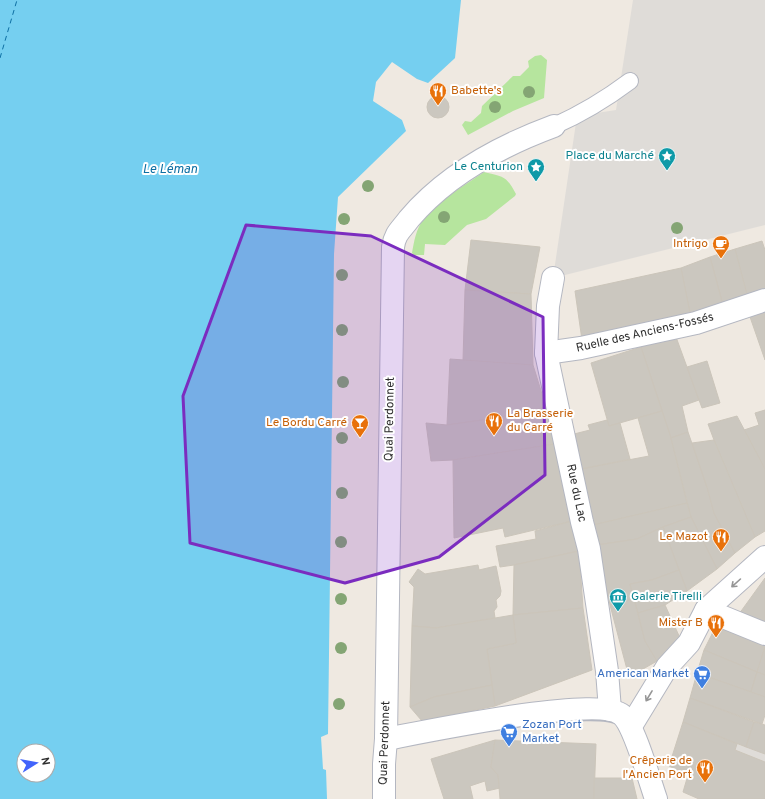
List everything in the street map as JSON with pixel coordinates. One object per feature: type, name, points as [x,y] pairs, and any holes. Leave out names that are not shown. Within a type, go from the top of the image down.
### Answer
[{"type":"street","name":"Quai Perdonnet","points":[[384,799],[394,237],[415,212],[451,178],[524,137],[554,126]]},
{"type":"street","name":"Rue du Lac","points":[[553,278],[548,306],[546,353],[589,549],[608,671],[610,710]]},
{"type":"street","name":"Ruelle des Anciens-Fossés","points":[[546,353],[581,348],[696,323],[765,300]]},
{"type":"street","points":[[631,726],[666,667],[689,643],[706,610],[765,557]]},
{"type":"street","points":[[706,610],[765,634]]},
{"type":"street","points":[[386,739],[504,717],[578,710],[610,710],[622,715],[631,726],[656,799]]},
{"type":"lane","points":[[554,126],[577,116],[630,81]]},
{"type":"highlighted area","points":[[246,225],[371,236],[543,317],[545,475],[439,557],[345,583],[190,543],[183,396]]},
{"type":"green space","points":[[541,55],[547,60],[544,98],[513,111],[468,135],[462,125],[465,121],[471,122],[481,113],[482,106],[513,76],[520,76],[529,67],[528,61],[535,56]]},
{"type":"green space","points":[[484,172],[500,176],[506,180],[516,194],[515,196],[486,219],[467,225],[445,245],[425,244],[424,255],[414,255],[412,253],[417,231],[428,214],[434,207],[451,194]]},
{"type":"shaded area","name":"Place du Marché","points":[[633,0],[765,0],[765,225],[553,278],[577,116],[616,110]]},
{"type":"shaded area","points":[[737,744],[765,754],[765,762],[735,750]]},
{"type":"water","name":"Le Léman","points":[[0,0],[461,0],[454,59],[428,83],[417,79],[392,62],[376,82],[373,101],[402,120],[406,131],[338,197],[334,254],[328,734],[321,737],[323,769],[326,770],[327,799],[0,799]]},
{"type":"building","points":[[438,96],[446,99],[449,107],[446,115],[438,118],[430,115],[427,107],[430,99]]},
{"type":"building","points":[[471,240],[540,247],[531,294],[465,290]]},
{"type":"building","points":[[762,241],[765,250],[765,297],[749,302],[735,249]]},
{"type":"building","points":[[735,249],[749,302],[724,309],[710,257]]},
{"type":"building","points":[[710,257],[724,309],[691,318],[681,268]]},
{"type":"building","points":[[681,268],[691,318],[582,340],[575,291]]},
{"type":"building","points":[[465,290],[531,294],[533,365],[463,361]]},
{"type":"building","points":[[765,308],[765,360],[749,314]]},
{"type":"building","points":[[676,337],[699,400],[682,406],[688,432],[671,438],[641,347]]},
{"type":"building","points":[[641,347],[662,411],[609,426],[591,363]]},
{"type":"building","points":[[450,359],[533,365],[546,407],[497,418],[447,425]]},
{"type":"building","points":[[707,361],[720,403],[702,408],[687,367]]},
{"type":"building","points":[[546,407],[555,444],[453,460],[431,461],[426,423],[447,425],[497,418]]},
{"type":"building","points":[[765,410],[765,469],[744,430],[759,425],[755,413]]},
{"type":"building","points":[[662,411],[671,438],[687,503],[593,525],[581,469],[649,456],[638,418]]},
{"type":"building","points":[[737,416],[765,469],[765,531],[755,537],[708,424]]},
{"type":"building","points":[[607,420],[609,426],[620,423],[630,459],[581,469],[574,434],[590,430],[588,425]]},
{"type":"building","points":[[688,432],[707,487],[714,513],[735,553],[717,569],[691,517],[671,438]]},
{"type":"building","points":[[714,440],[755,537],[735,553],[714,513],[692,443]]},
{"type":"building","points":[[555,444],[572,521],[505,537],[503,528],[454,538],[453,460]]},
{"type":"building","points":[[687,503],[691,517],[663,527],[637,539],[597,545],[593,525]]},
{"type":"building","points":[[691,517],[717,569],[687,591],[663,527]]},
{"type":"building","points":[[572,521],[579,551],[500,567],[496,546],[536,539],[535,531]]},
{"type":"building","points":[[663,527],[679,570],[652,580],[630,584],[634,599],[610,605],[597,545],[637,539]]},
{"type":"building","points":[[579,551],[583,608],[513,615],[514,565]]},
{"type":"building","points":[[478,565],[479,570],[496,566],[501,591],[500,596],[496,600],[497,607],[494,611],[495,618],[436,628],[412,626],[414,587],[409,582],[418,569],[425,574]]},
{"type":"building","points":[[679,570],[687,591],[665,605],[638,613],[630,584],[652,580]]},
{"type":"building","points":[[765,578],[765,625],[739,614]]},
{"type":"building","points":[[634,599],[645,641],[657,661],[629,677],[610,605]]},
{"type":"building","points":[[665,605],[680,638],[657,661],[645,641],[638,613]]},
{"type":"building","points":[[583,608],[592,670],[495,706],[487,649],[516,643],[513,615]]},
{"type":"building","points":[[513,615],[516,643],[487,649],[492,685],[434,697],[410,707],[412,626],[436,628]]},
{"type":"building","points":[[716,626],[765,643],[757,672],[704,650]]},
{"type":"building","points":[[765,647],[765,675],[757,672]]},
{"type":"building","points":[[704,650],[757,672],[751,692],[697,673]]},
{"type":"building","points":[[757,672],[765,675],[765,697],[751,692]]},
{"type":"building","points":[[697,673],[765,697],[765,715],[762,724],[690,698]]},
{"type":"building","points":[[492,685],[495,706],[422,721],[410,707],[434,697]]},
{"type":"building","points":[[690,698],[754,722],[746,747],[683,722]]},
{"type":"building","points":[[683,722],[737,744],[735,750],[765,762],[765,799],[699,799],[683,792],[688,775],[669,766]]},
{"type":"building","points":[[754,722],[765,725],[765,754],[746,747]]},
{"type":"building","points":[[495,740],[491,767],[498,775],[500,788],[487,791],[485,781],[470,786],[473,799],[444,799],[431,759]]},
{"type":"building","points":[[495,740],[596,744],[594,799],[500,799],[498,775],[491,767]]},
{"type":"building","points":[[594,778],[632,778],[637,799],[594,799]]},
{"type":"ferry route","points":[[0,58],[17,0]]},
{"type":"place","name":"Babette's","points":[[438,106]]},
{"type":"place","name":"Place du Marché","points":[[667,171]]},
{"type":"place","name":"Le Centurion","points":[[536,182]]},
{"type":"place","name":"Intrigo","points":[[721,259]]},
{"type":"place","name":"La Brasserie du Carré","points":[[494,436]]},
{"type":"place","name":"Le Bordu Carré","points":[[360,438]]},
{"type":"place","name":"Le Mazot","points":[[721,552]]},
{"type":"place","name":"Galerie Tirelli","points":[[618,612]]},
{"type":"place","name":"Mister B","points":[[716,638]]},
{"type":"place","name":"American Market","points":[[702,689]]},
{"type":"place","name":"Zozan Port Market","points":[[509,747]]},
{"type":"place","name":"Crêperie de l'Ancien Port","points":[[705,783]]}]
